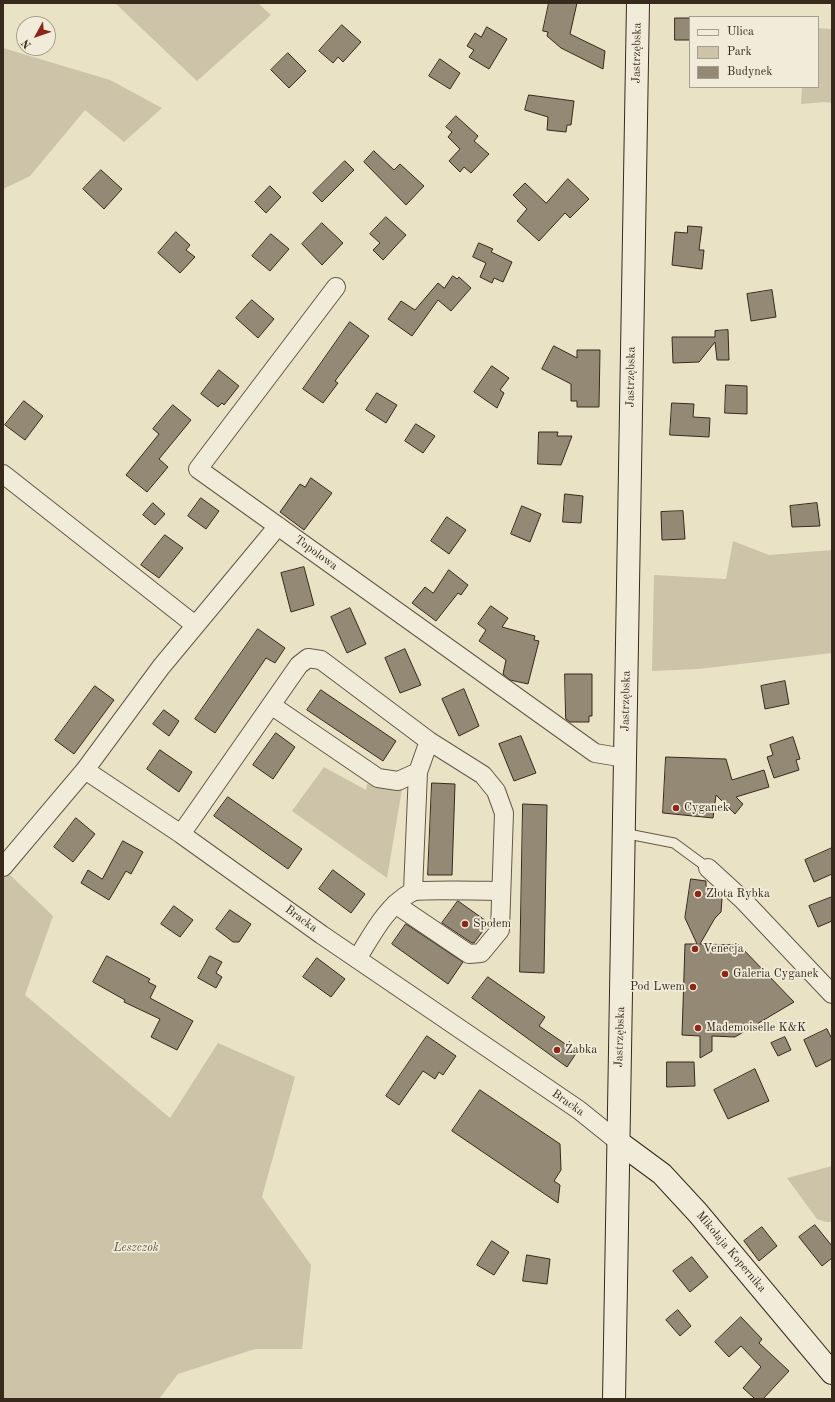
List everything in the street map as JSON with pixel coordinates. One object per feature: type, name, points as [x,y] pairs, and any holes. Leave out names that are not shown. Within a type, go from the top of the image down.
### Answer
[{"type":"main road","name":"Jastrzębska","points":[[614,1399],[620,1143],[618,1091],[638,3]]},
{"type":"main road","name":"Mikołaja Kopernika","points":[[620,1143],[662,1174],[698,1213],[832,1373]]},
{"type":"street","name":"Topolowa","points":[[336,288],[198,469],[595,753],[625,758]]},
{"type":"street","points":[[3,474],[195,625]]},
{"type":"street","points":[[3,867],[86,770],[161,667],[278,526]]},
{"type":"street","points":[[181,834],[299,665],[308,658],[321,660],[429,741],[483,776],[496,792],[504,813],[500,930],[481,953],[469,954],[395,904]]},
{"type":"street","points":[[271,705],[378,778],[398,781],[418,772]]},
{"type":"street","points":[[413,891],[418,772],[429,741]]},
{"type":"street","name":"Bracka","points":[[86,770],[181,834],[357,959],[579,1110],[620,1143]]},
{"type":"street","points":[[708,868],[749,906],[830,990]]},
{"type":"street","points":[[357,959],[381,920],[395,904],[413,891],[501,891]]},
{"type":"lane","points":[[623,833],[674,843],[708,868]]},
{"type":"green space","points":[[115,3],[258,3],[271,15],[197,81]]},
{"type":"green space","points":[[819,28],[832,29],[832,103],[825,102],[801,104],[802,88],[819,88]]},
{"type":"green space","points":[[3,48],[16,52],[16,56],[30,56],[110,80],[162,108],[124,142],[85,110],[30,176],[3,189]]},
{"type":"green space","points":[[733,541],[769,555],[832,550],[832,653],[699,669],[652,671],[654,575],[726,579]]},
{"type":"green space","points":[[324,767],[366,790],[367,784],[402,789],[387,878],[292,811]]},
{"type":"green space","name":"Leszczok","points":[[52,822],[10,875],[53,916],[25,995],[170,1118],[218,1043],[295,1077],[262,1197],[311,1265],[302,1349],[255,1349],[178,1374],[159,1399],[3,1399],[3,857]]},
{"type":"green space","points":[[832,1166],[832,1222],[826,1222],[817,1219],[787,1178]]},
{"type":"building","points":[[549,3],[577,3],[570,34],[605,51],[603,69],[561,48],[547,36],[548,32],[543,31]]},
{"type":"building","points":[[675,18],[689,18],[689,40],[675,40]]},
{"type":"building","points":[[342,25],[361,42],[343,62],[338,57],[333,63],[319,51]]},
{"type":"building","points":[[487,27],[507,39],[489,69],[469,57],[474,50],[467,46],[475,33],[481,37]]},
{"type":"building","points":[[288,53],[306,71],[289,88],[271,70]]},
{"type":"building","points":[[440,59],[460,73],[450,89],[429,76]]},
{"type":"building","points":[[529,95],[574,101],[571,125],[567,125],[566,132],[547,130],[548,117],[525,110]]},
{"type":"building","points":[[456,116],[478,136],[474,141],[489,154],[471,173],[464,167],[460,172],[449,161],[460,149],[448,137],[452,132],[446,127]]},
{"type":"building","points":[[374,151],[394,170],[400,164],[424,186],[406,205],[364,162]]},
{"type":"building","points":[[345,161],[354,170],[322,202],[313,193]]},
{"type":"building","points":[[101,170],[122,189],[104,209],[83,189]]},
{"type":"building","points":[[568,179],[589,199],[570,218],[565,213],[539,241],[517,221],[527,209],[513,195],[525,183],[546,203]]},
{"type":"building","points":[[270,186],[281,197],[266,213],[255,202]]},
{"type":"building","points":[[386,217],[406,235],[383,260],[373,250],[380,243],[370,234]]},
{"type":"building","points":[[322,223],[343,243],[322,265],[302,244]]},
{"type":"building","points":[[688,226],[702,227],[699,250],[704,250],[702,269],[672,265],[675,232],[687,233]]},
{"type":"building","points":[[176,232],[190,245],[186,250],[195,257],[180,273],[158,253]]},
{"type":"building","points":[[271,234],[289,249],[270,271],[252,256]]},
{"type":"building","points":[[479,243],[493,249],[491,252],[512,262],[503,282],[494,278],[492,283],[480,277],[486,263],[473,257]]},
{"type":"building","points":[[453,276],[457,279],[459,277],[471,288],[451,311],[438,300],[412,336],[388,319],[401,301],[415,310],[438,283],[444,288]]},
{"type":"building","points":[[772,290],[776,317],[751,321],[747,294]]},
{"type":"building","points":[[252,300],[274,319],[258,338],[236,318]]},
{"type":"building","points":[[350,322],[369,336],[335,381],[338,383],[323,403],[303,389]]},
{"type":"building","points":[[728,330],[729,360],[717,360],[715,342],[699,362],[673,363],[672,337],[715,337],[715,331]]},
{"type":"building","points":[[554,346],[577,358],[577,350],[600,350],[599,407],[577,407],[577,401],[571,401],[571,384],[542,369]]},
{"type":"building","points":[[492,366],[509,378],[500,390],[504,393],[497,408],[474,392]]},
{"type":"building","points":[[219,370],[239,386],[224,405],[222,403],[218,407],[201,394]]},
{"type":"building","points":[[726,385],[747,386],[747,414],[725,413]]},
{"type":"building","points":[[377,393],[397,405],[386,423],[366,410]]},
{"type":"building","points":[[24,401],[43,416],[25,440],[5,425]]},
{"type":"building","points":[[672,403],[694,404],[693,417],[710,418],[709,437],[670,435]]},
{"type":"building","points":[[173,405],[191,420],[159,459],[168,467],[147,492],[126,475],[159,434],[153,429]]},
{"type":"building","points":[[416,424],[435,436],[423,453],[405,441]]},
{"type":"building","points":[[539,432],[558,432],[557,436],[572,436],[561,465],[538,464]]},
{"type":"building","points":[[311,478],[332,493],[304,530],[280,512],[300,484],[305,487]]},
{"type":"building","points":[[565,494],[583,496],[581,523],[563,522]]},
{"type":"building","points":[[201,498],[219,511],[206,529],[188,516]]},
{"type":"building","points":[[153,503],[165,514],[155,525],[143,515]]},
{"type":"building","points":[[817,503],[820,526],[792,527],[790,506]]},
{"type":"building","points":[[522,506],[541,514],[530,542],[511,534]]},
{"type":"building","points":[[683,511],[685,539],[662,540],[661,512]]},
{"type":"building","points":[[447,517],[466,530],[449,554],[431,541]]},
{"type":"building","points":[[165,535],[183,548],[159,578],[141,565]]},
{"type":"building","points":[[304,567],[314,605],[291,612],[281,573]]},
{"type":"building","points":[[449,570],[468,585],[461,595],[458,593],[436,621],[412,603],[425,587],[433,593]]},
{"type":"building","points":[[491,606],[508,618],[502,627],[535,636],[534,640],[539,641],[528,684],[510,680],[503,674],[506,660],[479,641],[486,630],[478,624]]},
{"type":"building","points":[[350,608],[366,644],[347,653],[331,617]]},
{"type":"building","points":[[258,629],[285,648],[275,663],[266,658],[215,733],[195,719]]},
{"type":"building","points":[[405,649],[421,685],[400,693],[385,658]]},
{"type":"building","points":[[565,674],[592,674],[592,716],[589,716],[589,722],[570,722],[566,719]]},
{"type":"building","points":[[785,681],[789,704],[765,709],[761,686]]},
{"type":"building","points":[[95,686],[114,700],[74,754],[55,740]]},
{"type":"building","points":[[464,689],[479,726],[459,736],[442,699]]},
{"type":"building","points":[[321,690],[396,741],[383,761],[307,710]]},
{"type":"building","points":[[164,710],[179,721],[169,736],[153,724]]},
{"type":"building","points":[[276,733],[295,747],[273,779],[253,765]]},
{"type":"building","points":[[521,736],[536,773],[514,781],[499,744]]},
{"type":"building","points":[[793,737],[800,759],[796,760],[799,770],[774,778],[767,757],[773,755],[770,745]]},
{"type":"building","points":[[160,750],[192,772],[179,792],[147,769]]},
{"type":"building","points":[[666,757],[726,759],[732,780],[764,770],[769,787],[736,797],[743,804],[735,814],[716,795],[713,818],[663,813]]},
{"type":"building","points":[[432,783],[455,784],[452,875],[428,875]]},
{"type":"building","points":[[228,797],[302,849],[288,869],[214,816]]},
{"type":"building","points":[[523,804],[547,805],[544,973],[520,972]]},
{"type":"building","points":[[76,818],[95,834],[73,862],[54,847]]},
{"type":"building","points":[[123,841],[143,852],[131,874],[126,871],[109,900],[81,883],[88,870],[102,879]]},
{"type":"building","points":[[832,848],[832,874],[814,882],[805,860]]},
{"type":"building","points":[[333,870],[365,894],[351,913],[319,889]]},
{"type":"building","name":"Galeria Cyganek","points":[[691,879],[706,881],[706,886],[722,899],[721,912],[715,918],[700,944],[739,945],[794,1002],[735,1037],[712,1036],[712,1051],[700,1058],[700,1036],[682,1035],[685,944],[697,944],[685,918]]},
{"type":"building","points":[[832,897],[832,921],[818,927],[809,906]]},
{"type":"building","points":[[458,901],[489,923],[474,943],[442,923]]},
{"type":"building","points":[[174,906],[193,920],[180,937],[161,924]]},
{"type":"building","points":[[230,910],[251,924],[239,942],[233,942],[216,929]]},
{"type":"building","points":[[406,924],[463,962],[448,984],[392,944]]},
{"type":"building","points":[[107,956],[150,979],[148,982],[156,986],[150,998],[193,1021],[177,1050],[151,1037],[160,1019],[124,1002],[125,1000],[93,982]]},
{"type":"building","points":[[210,956],[222,962],[216,973],[222,977],[216,988],[198,978]]},
{"type":"building","points":[[317,958],[345,979],[331,997],[303,977]]},
{"type":"building","points":[[488,977],[545,1017],[539,1026],[577,1052],[567,1067],[472,998]]},
{"type":"building","points":[[827,1029],[832,1039],[832,1059],[816,1067],[804,1040]]},
{"type":"building","points":[[427,1036],[456,1056],[443,1075],[439,1072],[435,1079],[423,1071],[399,1105],[386,1096]]},
{"type":"building","points":[[785,1037],[791,1050],[778,1056],[771,1043]]},
{"type":"building","points":[[667,1062],[694,1062],[695,1086],[667,1087]]},
{"type":"building","points":[[755,1069],[769,1101],[728,1119],[714,1090]]},
{"type":"building","points":[[480,1090],[560,1144],[561,1170],[554,1181],[560,1185],[558,1203],[452,1131]]},
{"type":"building","points":[[815,1225],[832,1246],[832,1258],[822,1266],[799,1237]]},
{"type":"building","points":[[762,1227],[777,1246],[759,1261],[744,1241]]},
{"type":"building","points":[[492,1241],[509,1252],[494,1275],[477,1265]]},
{"type":"building","points":[[527,1255],[550,1259],[547,1284],[523,1281]]},
{"type":"building","points":[[692,1257],[708,1277],[690,1292],[673,1271]]},
{"type":"building","points":[[678,1310],[691,1326],[680,1336],[666,1320]]},
{"type":"building","points":[[741,1317],[762,1339],[759,1343],[789,1371],[763,1399],[755,1399],[743,1388],[761,1367],[741,1346],[729,1357],[715,1342]]},
{"type":"place","name":"Cyganek","points":[[676,808]]},
{"type":"place","name":"Złota Rybka","points":[[698,894]]},
{"type":"place","name":"Społem","points":[[465,924]]},
{"type":"place","name":"Venecja","points":[[695,949]]},
{"type":"place","name":"Galeria Cyganek","points":[[725,974]]},
{"type":"place","name":"Pod Lwem","points":[[693,987]]},
{"type":"place","name":"Mademoiselle K&K","points":[[698,1028]]},
{"type":"place","name":"Żabka","points":[[557,1050]]}]
